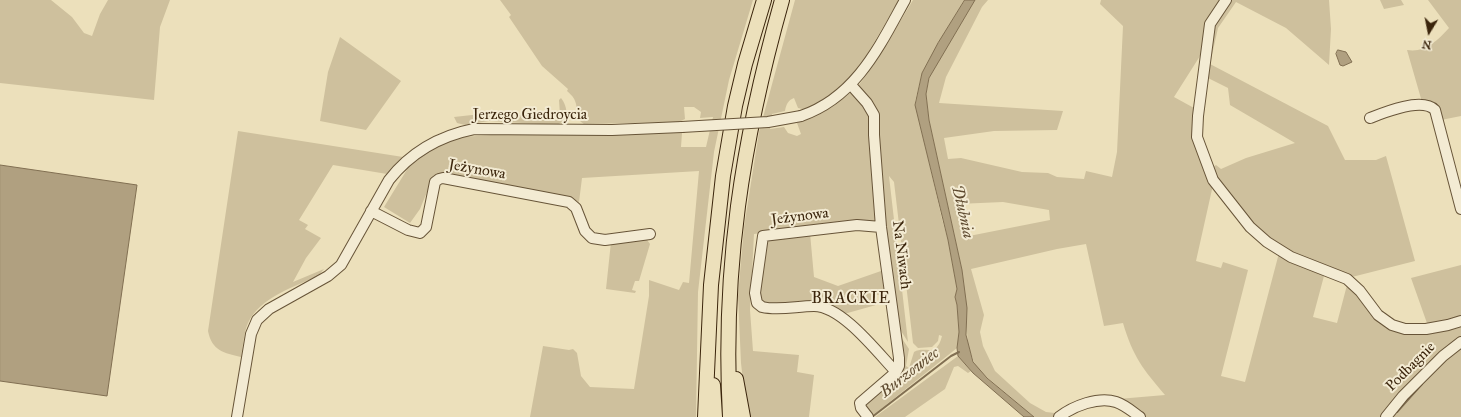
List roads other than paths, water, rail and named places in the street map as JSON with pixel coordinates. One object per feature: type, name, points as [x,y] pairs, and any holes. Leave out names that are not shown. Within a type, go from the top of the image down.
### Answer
[{"type":"highway","points":[[705,417],[705,388],[714,249],[728,142],[745,64],[764,0]]},
{"type":"highway","points":[[730,417],[728,336],[731,254],[744,162],[758,93],[782,0]]},
{"type":"highway","points":[[709,329],[715,417]]},
{"type":"highway","points":[[728,336],[743,417]]},
{"type":"street","name":"Jerzego Giedroycia","points":[[237,417],[251,334],[257,320],[269,309],[328,276],[341,264],[383,190],[399,168],[423,148],[453,134],[487,128],[597,130],[682,127],[768,122],[801,116],[825,105],[851,85],[872,58],[905,0]]},
{"type":"street","points":[[1226,0],[1210,24],[1198,116],[1197,137],[1213,180],[1250,227],[1267,242],[1291,257],[1346,279],[1360,291],[1378,315],[1392,325],[1405,329],[1426,328],[1448,325],[1461,321]]},
{"type":"street","name":"Na Niwach","points":[[851,85],[868,103],[874,115],[874,135],[881,227],[899,358],[899,366],[896,372]]},
{"type":"street","points":[[1370,118],[1418,104],[1429,105],[1434,110],[1461,209]]},
{"type":"street","name":"Jeżynowa","points":[[371,211],[408,230],[420,233],[426,227],[435,182],[439,178],[443,178],[569,202],[576,208],[588,235],[596,239],[614,239],[650,234]]},
{"type":"street","name":"Jeżynowa","points":[[881,227],[857,225],[764,236],[755,293],[757,303],[762,308],[815,306],[833,310],[845,320],[896,372]]},
{"type":"street","name":"Podbagnie","points":[[1386,417],[1403,396],[1443,356],[1461,342]]},
{"type":"street","points":[[868,417],[861,408],[861,401],[896,372]]},
{"type":"street","points":[[1059,417],[1078,406],[1106,400],[1119,403],[1140,417]]},
{"type":"waterway","name":"Burzowiec","points":[[872,417],[951,356],[959,352]]},
{"type":"waterway","points":[[1397,412],[1422,384]]},
{"type":"district","name":"BRACKIE","points":[[851,299]]},
{"type":"water label","name":"Dłubnia","points":[[962,212]]}]
